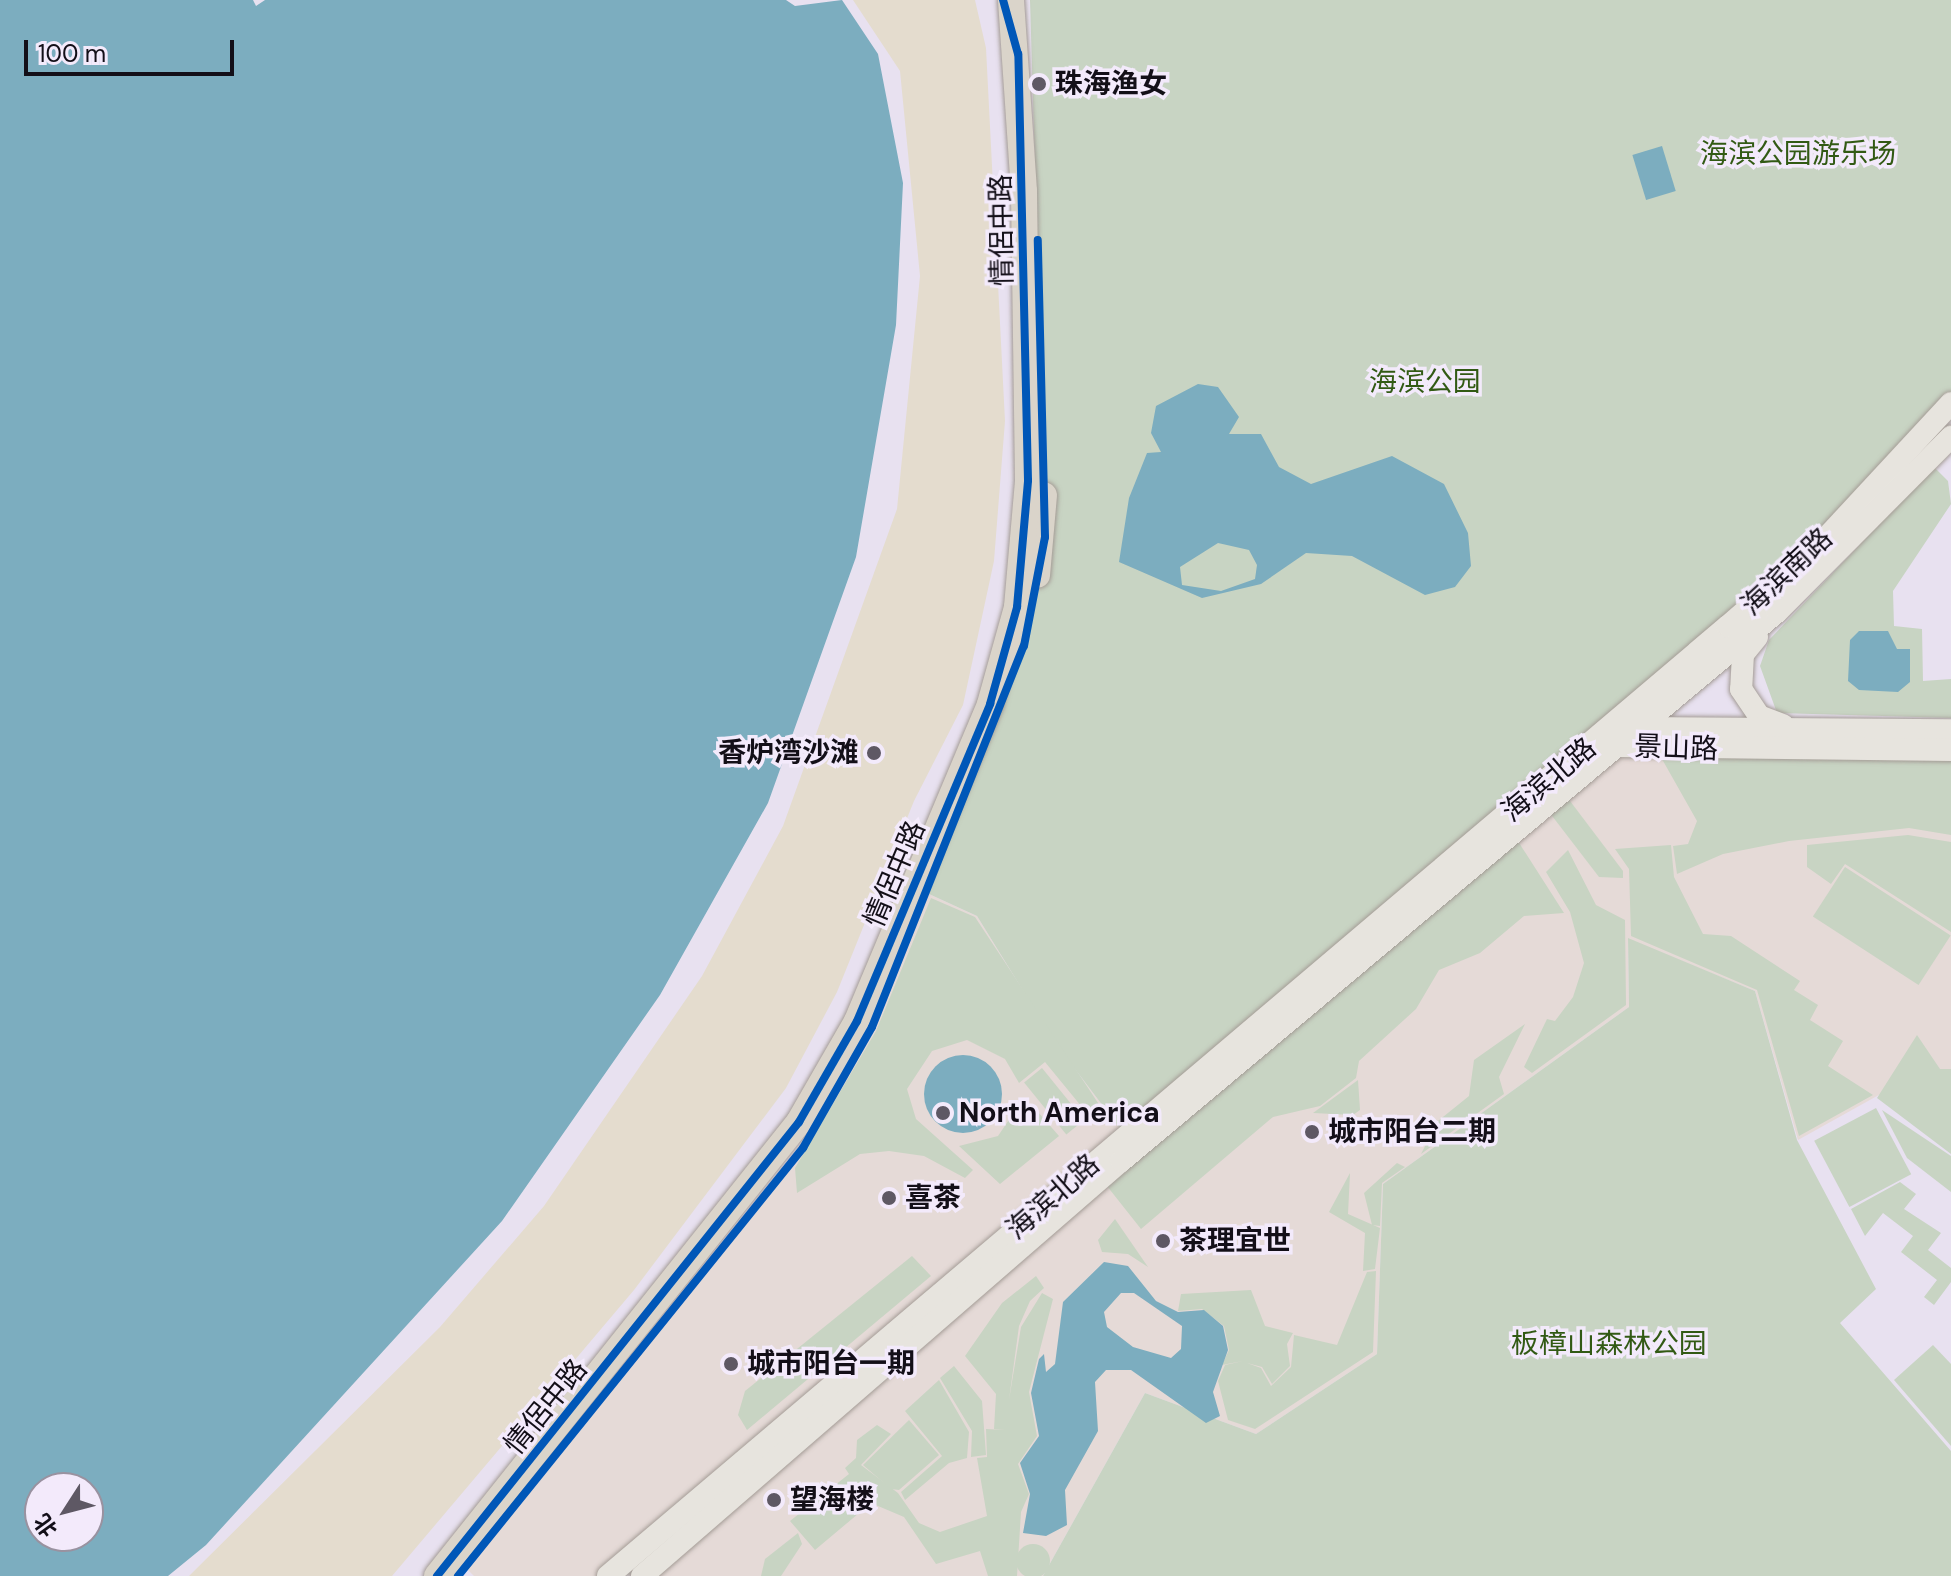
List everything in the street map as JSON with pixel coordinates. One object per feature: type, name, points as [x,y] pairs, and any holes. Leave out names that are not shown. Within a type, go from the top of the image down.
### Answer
[{"type":"highway","points":[[1011,0],[1024,46]]},
{"type":"highway","points":[[1024,46],[1027,0]]},
{"type":"highway","name":"情侶中路","points":[[437,1576],[799,1122],[857,1021],[990,704],[1017,607],[1028,480],[1024,46]]},
{"type":"highway","name":"情侶中路","points":[[458,1576],[803,1148],[872,1027],[983,763],[1024,646],[1045,537],[1024,46]]},
{"type":"main road","name":"海滨南路","points":[[1614,737],[1815,550],[1951,403]]},
{"type":"main road","name":"海滨南路","points":[[1636,728],[1777,612],[1951,437]]},
{"type":"main road","points":[[1777,612],[1743,654],[1738,673],[1745,703],[1795,729]]},
{"type":"main road","name":"景山路","points":[[1614,737],[1636,728],[1951,730]]},
{"type":"main road","name":"景山路","points":[[1614,737],[1951,750]]},
{"type":"main road","name":"海滨北路","points":[[608,1576],[1614,737]]},
{"type":"main road","name":"海滨北路","points":[[642,1576],[1614,737]]},
{"type":"shaded area","points":[[1617,746],[1951,751],[1951,1131],[1886,1091],[1798,1140],[1755,991],[1628,939],[1629,1007],[1383,1184],[1377,1354],[1256,1434],[1145,1393],[1043,1576],[643,1576]]},
{"type":"shaded area","points":[[929,894],[977,916],[1056,1044],[1125,1135],[600,1576],[474,1576],[465,1567],[803,1148],[873,1027]]},
{"type":"green space","name":"海滨公园","points":[[1030,0],[1951,0],[1951,403],[1814,550],[1125,1135],[1056,1044],[977,916],[929,894],[1018,666],[1046,537]]},
{"type":"green space","points":[[1934,467],[1948,481],[1951,504],[1893,591],[1894,626],[1922,629],[1923,681],[1951,679],[1951,718],[1777,713],[1760,666],[1769,640]]},
{"type":"green space","points":[[1658,752],[1951,754],[1951,835],[1909,828],[1789,841],[1723,854],[1677,874],[1673,846],[1688,844],[1697,821]]},
{"type":"green space","points":[[1564,793],[1623,871],[1623,878],[1599,877],[1546,808]]},
{"type":"green space","points":[[1514,835],[1564,913],[1524,916],[1480,953],[1439,970],[1416,1009],[1359,1061],[1356,1078],[1320,1106],[1273,1117],[1141,1229],[1103,1181]]},
{"type":"green space","points":[[1908,835],[1951,842],[1951,932],[1845,864],[1831,884],[1807,867],[1807,845]]},
{"type":"green space","points":[[1671,845],[1674,877],[1703,934],[1731,936],[1800,981],[1794,990],[1818,1005],[1810,1020],[1843,1041],[1828,1066],[1873,1095],[1799,1136],[1757,990],[1631,936],[1629,869],[1615,849]]},
{"type":"green space","points":[[1568,850],[1596,905],[1625,920],[1626,1005],[1532,1073],[1524,1067],[1547,1019],[1555,1021],[1573,997],[1584,963],[1570,912],[1546,872]]},
{"type":"green space","points":[[1845,867],[1951,936],[1919,985],[1813,916]]},
{"type":"green space","points":[[931,898],[975,917],[1106,1115],[1095,1123],[1045,1062],[1019,1083],[1005,1059],[967,1040],[932,1051],[907,1089],[916,1119],[973,1170],[965,1178],[924,1156],[889,1151],[860,1154],[797,1193],[795,1168],[876,1031]]},
{"type":"green space","name":"板樟山森林公园","points":[[1628,938],[1755,991],[1797,1140],[1876,1289],[1840,1323],[1951,1451],[1951,1576],[1043,1576],[1145,1393],[1256,1434],[1377,1354],[1383,1184],[1629,1007]]},
{"type":"green space","points":[[1525,1024],[1499,1077],[1504,1094],[1421,1154],[1438,1121],[1469,1096],[1474,1060]]},
{"type":"green space","points":[[1917,1035],[1940,1069],[1951,1069],[1951,1154],[1877,1098]]},
{"type":"green space","points":[[1042,1068],[1084,1120],[1066,1135],[1024,1082]]},
{"type":"green space","points":[[1358,1080],[1360,1110],[1353,1115],[1313,1113]]},
{"type":"green space","points":[[1019,1105],[1038,1112],[1059,1136],[1000,1184],[959,1146],[998,1136]]},
{"type":"green space","points":[[1876,1108],[1911,1174],[1849,1207],[1814,1141]]},
{"type":"green space","points":[[1882,1110],[1951,1156],[1951,1192],[1907,1158]]},
{"type":"green space","points":[[1397,1163],[1405,1167],[1382,1183],[1380,1226],[1372,1225],[1364,1193]]},
{"type":"green space","points":[[1350,1173],[1348,1214],[1380,1228],[1375,1269],[1363,1271],[1365,1233],[1329,1212]]},
{"type":"green space","points":[[1900,1182],[1916,1194],[1904,1209],[1941,1233],[1928,1250],[1951,1268],[1951,1282],[1934,1305],[1924,1297],[1937,1280],[1901,1252],[1913,1236],[1883,1213],[1865,1236],[1851,1209]]},
{"type":"green space","points":[[1115,1219],[1148,1267],[1128,1254],[1102,1252],[1098,1240]]},
{"type":"green space","points":[[912,1256],[931,1276],[747,1430],[738,1415],[745,1391]]},
{"type":"green space","points":[[1376,1271],[1373,1352],[1255,1429],[1228,1420],[1218,1381],[1225,1365],[1243,1361],[1222,1365],[1229,1350],[1224,1326],[1202,1309],[1178,1311],[1181,1294],[1251,1290],[1265,1326],[1293,1333],[1287,1344],[1290,1366],[1272,1384],[1262,1367],[1247,1363],[1261,1368],[1271,1386],[1291,1367],[1294,1335],[1337,1345],[1367,1272]]},
{"type":"green space","points":[[1036,1276],[1044,1288],[1030,1301],[1019,1326],[1009,1400],[1021,1327],[1042,1293],[1053,1299],[1029,1392],[1037,1436],[1018,1464],[1029,1494],[1021,1512],[1017,1576],[988,1576],[980,1551],[936,1564],[904,1517],[871,1503],[815,1550],[790,1521],[849,1474],[845,1468],[856,1458],[857,1440],[877,1425],[891,1434],[861,1465],[898,1493],[919,1523],[940,1532],[987,1516],[977,1458],[987,1457],[986,1429],[1005,1430],[994,1429],[996,1394],[965,1356],[1002,1303]]},
{"type":"green space","points":[[1933,1345],[1951,1364],[1951,1446],[1894,1380]]},
{"type":"green space","points":[[954,1366],[982,1401],[986,1455],[971,1457],[972,1431],[940,1378]]},
{"type":"green space","points":[[939,1380],[969,1432],[967,1458],[949,1463],[905,1500],[901,1492],[942,1456],[905,1411]]},
{"type":"green space","points":[[909,1420],[939,1455],[899,1490],[891,1489],[863,1465]]},
{"type":"green space","points":[[798,1533],[802,1544],[781,1576],[761,1576],[765,1559]]},
{"type":"green space","points":[[1033,1544],[1045,1549],[1050,1561],[1045,1573],[1033,1578],[1021,1573],[1016,1561],[1021,1549]]},
{"type":"sand","name":"香炉湾沙滩","points":[[853,0],[975,0],[986,48],[1005,421],[994,561],[963,705],[914,801],[837,992],[786,1088],[634,1290],[392,1576],[189,1576],[440,1327],[544,1206],[702,976],[783,826],[897,509],[920,276],[900,71]]},
{"type":"water","points":[[0,0],[253,0],[256,6],[265,0],[786,0],[795,6],[842,0],[878,54],[903,183],[896,325],[856,557],[768,803],[660,995],[502,1221],[206,1545],[168,1576],[0,1576]]},
{"type":"water","points":[[1662,146],[1676,191],[1646,200],[1632,155]]},
{"type":"water","points":[[1198,384],[1218,387],[1239,417],[1229,434],[1261,434],[1279,467],[1311,484],[1392,456],[1444,484],[1468,533],[1471,566],[1455,587],[1425,595],[1352,556],[1306,553],[1261,584],[1202,598],[1119,562],[1129,498],[1147,453],[1161,452],[1151,433],[1156,406]],"holes":[[[1218,543],[1249,550],[1257,565],[1255,579],[1221,591],[1182,585],[1180,567]]]},
{"type":"water","points":[[1859,631],[1888,631],[1897,649],[1910,649],[1910,682],[1898,692],[1859,690],[1848,681],[1850,640]]},
{"type":"water","points":[[955,1055],[971,1055],[985,1061],[996,1072],[1002,1094],[996,1116],[985,1127],[971,1133],[955,1133],[941,1127],[930,1116],[924,1102],[924,1086],[930,1072],[941,1061]]},
{"type":"water","points":[[1104,1262],[1128,1266],[1156,1301],[1178,1312],[1204,1310],[1223,1326],[1228,1350],[1213,1392],[1220,1416],[1206,1423],[1131,1370],[1106,1370],[1095,1382],[1098,1431],[1065,1490],[1067,1525],[1046,1536],[1023,1533],[1030,1494],[1020,1463],[1039,1436],[1031,1393],[1039,1359],[1044,1354],[1046,1372],[1055,1364],[1063,1302]],"holes":[[[1121,1293],[1134,1293],[1182,1326],[1181,1349],[1171,1358],[1133,1347],[1107,1327],[1104,1312]]]},
{"type":"cycle path","points":[[437,1576],[799,1122],[857,1021],[990,704],[1017,607],[1028,480],[1018,54],[1003,0]]},
{"type":"cycle path","points":[[458,1576],[803,1148],[872,1027],[1024,646],[1045,537],[1038,240]]},
{"type":"place","name":"珠海渔女","points":[[1039,84]]},
{"type":"place","name":"香炉湾沙滩","points":[[874,753]]},
{"type":"place","name":"North America","points":[[943,1113]]},
{"type":"place","name":"城市阳台二期","points":[[1312,1132]]},
{"type":"place","name":"喜茶","points":[[889,1198]]},
{"type":"place","name":"茶理宜世","points":[[1163,1241]]},
{"type":"place","name":"城市阳台一期","points":[[731,1364]]},
{"type":"place","name":"望海楼","points":[[774,1500]]},
{"type":"park label","name":"海滨公园游乐场","points":[[1798,154]]}]
